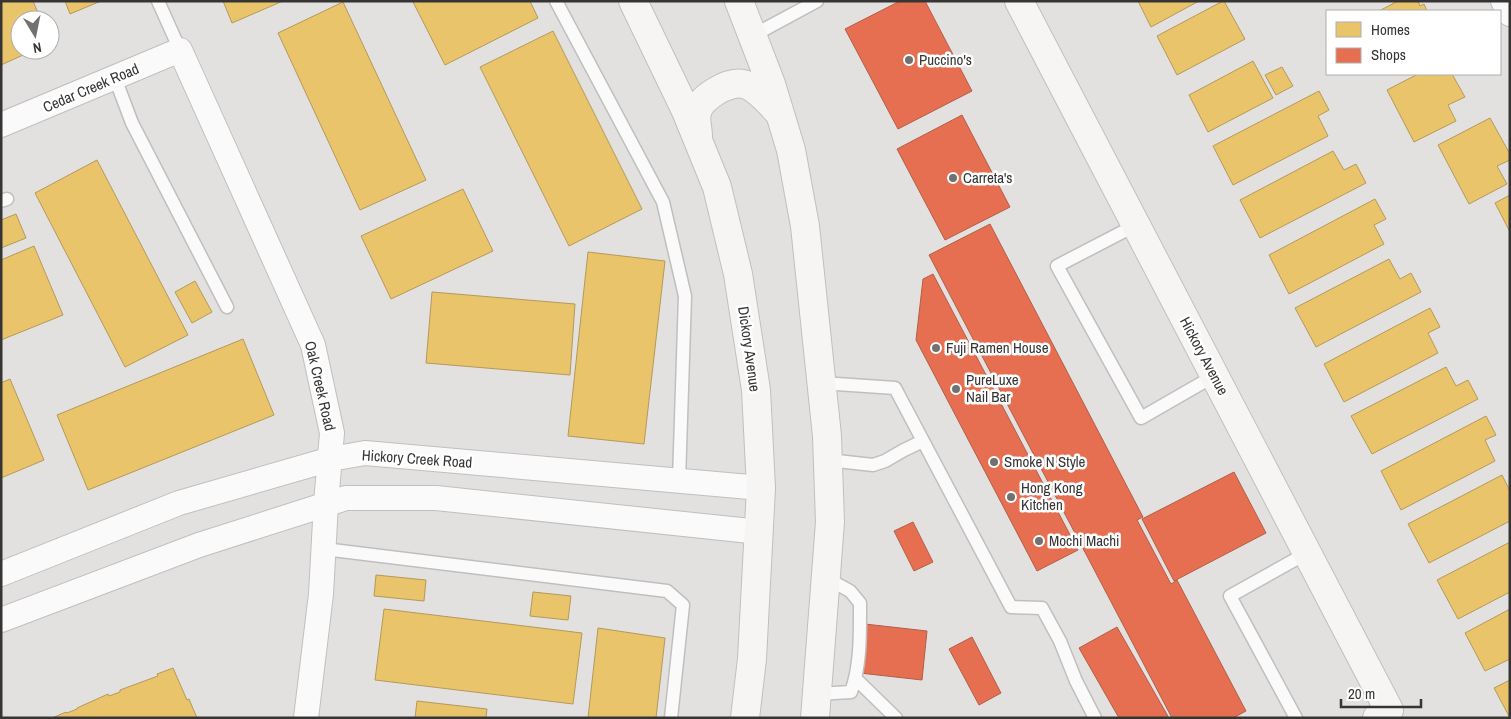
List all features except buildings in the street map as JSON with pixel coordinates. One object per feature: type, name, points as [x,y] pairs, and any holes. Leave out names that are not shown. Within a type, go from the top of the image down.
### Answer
[{"type":"main road","name":"Dickory Avenue","points":[[633,1],[686,111],[717,187],[738,274],[756,390],[761,488],[752,659],[745,718]]},
{"type":"main road","points":[[739,1],[771,84],[791,150],[805,226],[827,436],[830,522],[816,706]]},
{"type":"main road","name":"Hickory Avenue","points":[[1019,1],[1307,553],[1383,714]]},
{"type":"main road","points":[[699,142],[697,112],[705,98],[723,86],[743,84],[762,94],[780,114]]},
{"type":"street","points":[[1503,1],[1510,14]]},
{"type":"street","name":"Cedar Creek Road","points":[[1,126],[180,50]]},
{"type":"street","name":"Oak Creek Road","points":[[180,50],[313,345],[332,433],[321,594],[306,718]]},
{"type":"street","name":"Hickory Creek Road","points":[[1,574],[179,503],[330,459],[365,453],[761,488]]},
{"type":"street","points":[[1,620],[199,545],[346,498],[436,498],[760,532]]},
{"type":"lane","points":[[158,1],[180,50]]},
{"type":"lane","points":[[556,1],[663,202],[685,296],[679,480]]},
{"type":"lane","points":[[752,36],[817,1]]},
{"type":"lane","points":[[115,78],[132,123],[227,307]]},
{"type":"lane","points":[[1136,225],[1057,266],[1141,418],[1214,376]]},
{"type":"lane","points":[[822,384],[895,388],[1011,608],[1042,608],[1060,641],[1076,681],[1095,718]]},
{"type":"lane","points":[[828,460],[873,465],[885,461],[923,441]]},
{"type":"lane","points":[[324,549],[667,591],[683,605],[671,718]]},
{"type":"lane","points":[[1296,718],[1230,596],[1307,553]]},
{"type":"lane","points":[[816,706],[851,692],[856,679],[860,629],[860,603],[850,591],[826,578]]},
{"type":"lane","points":[[856,679],[896,718]]},
{"type":"place","name":"Puccino's","points":[[909,60]]},
{"type":"place","name":"Carreta's","points":[[953,178]]},
{"type":"place","name":"Fuji Ramen House","points":[[936,348]]},
{"type":"place","name":"PureLuxe Nail Bar","points":[[956,389]]},
{"type":"place","name":"Smoke N Style","points":[[994,462]]},
{"type":"place","name":"Hong Kong Kitchen","points":[[1011,497]]},
{"type":"place","name":"Mochi Machi","points":[[1039,541]]}]
